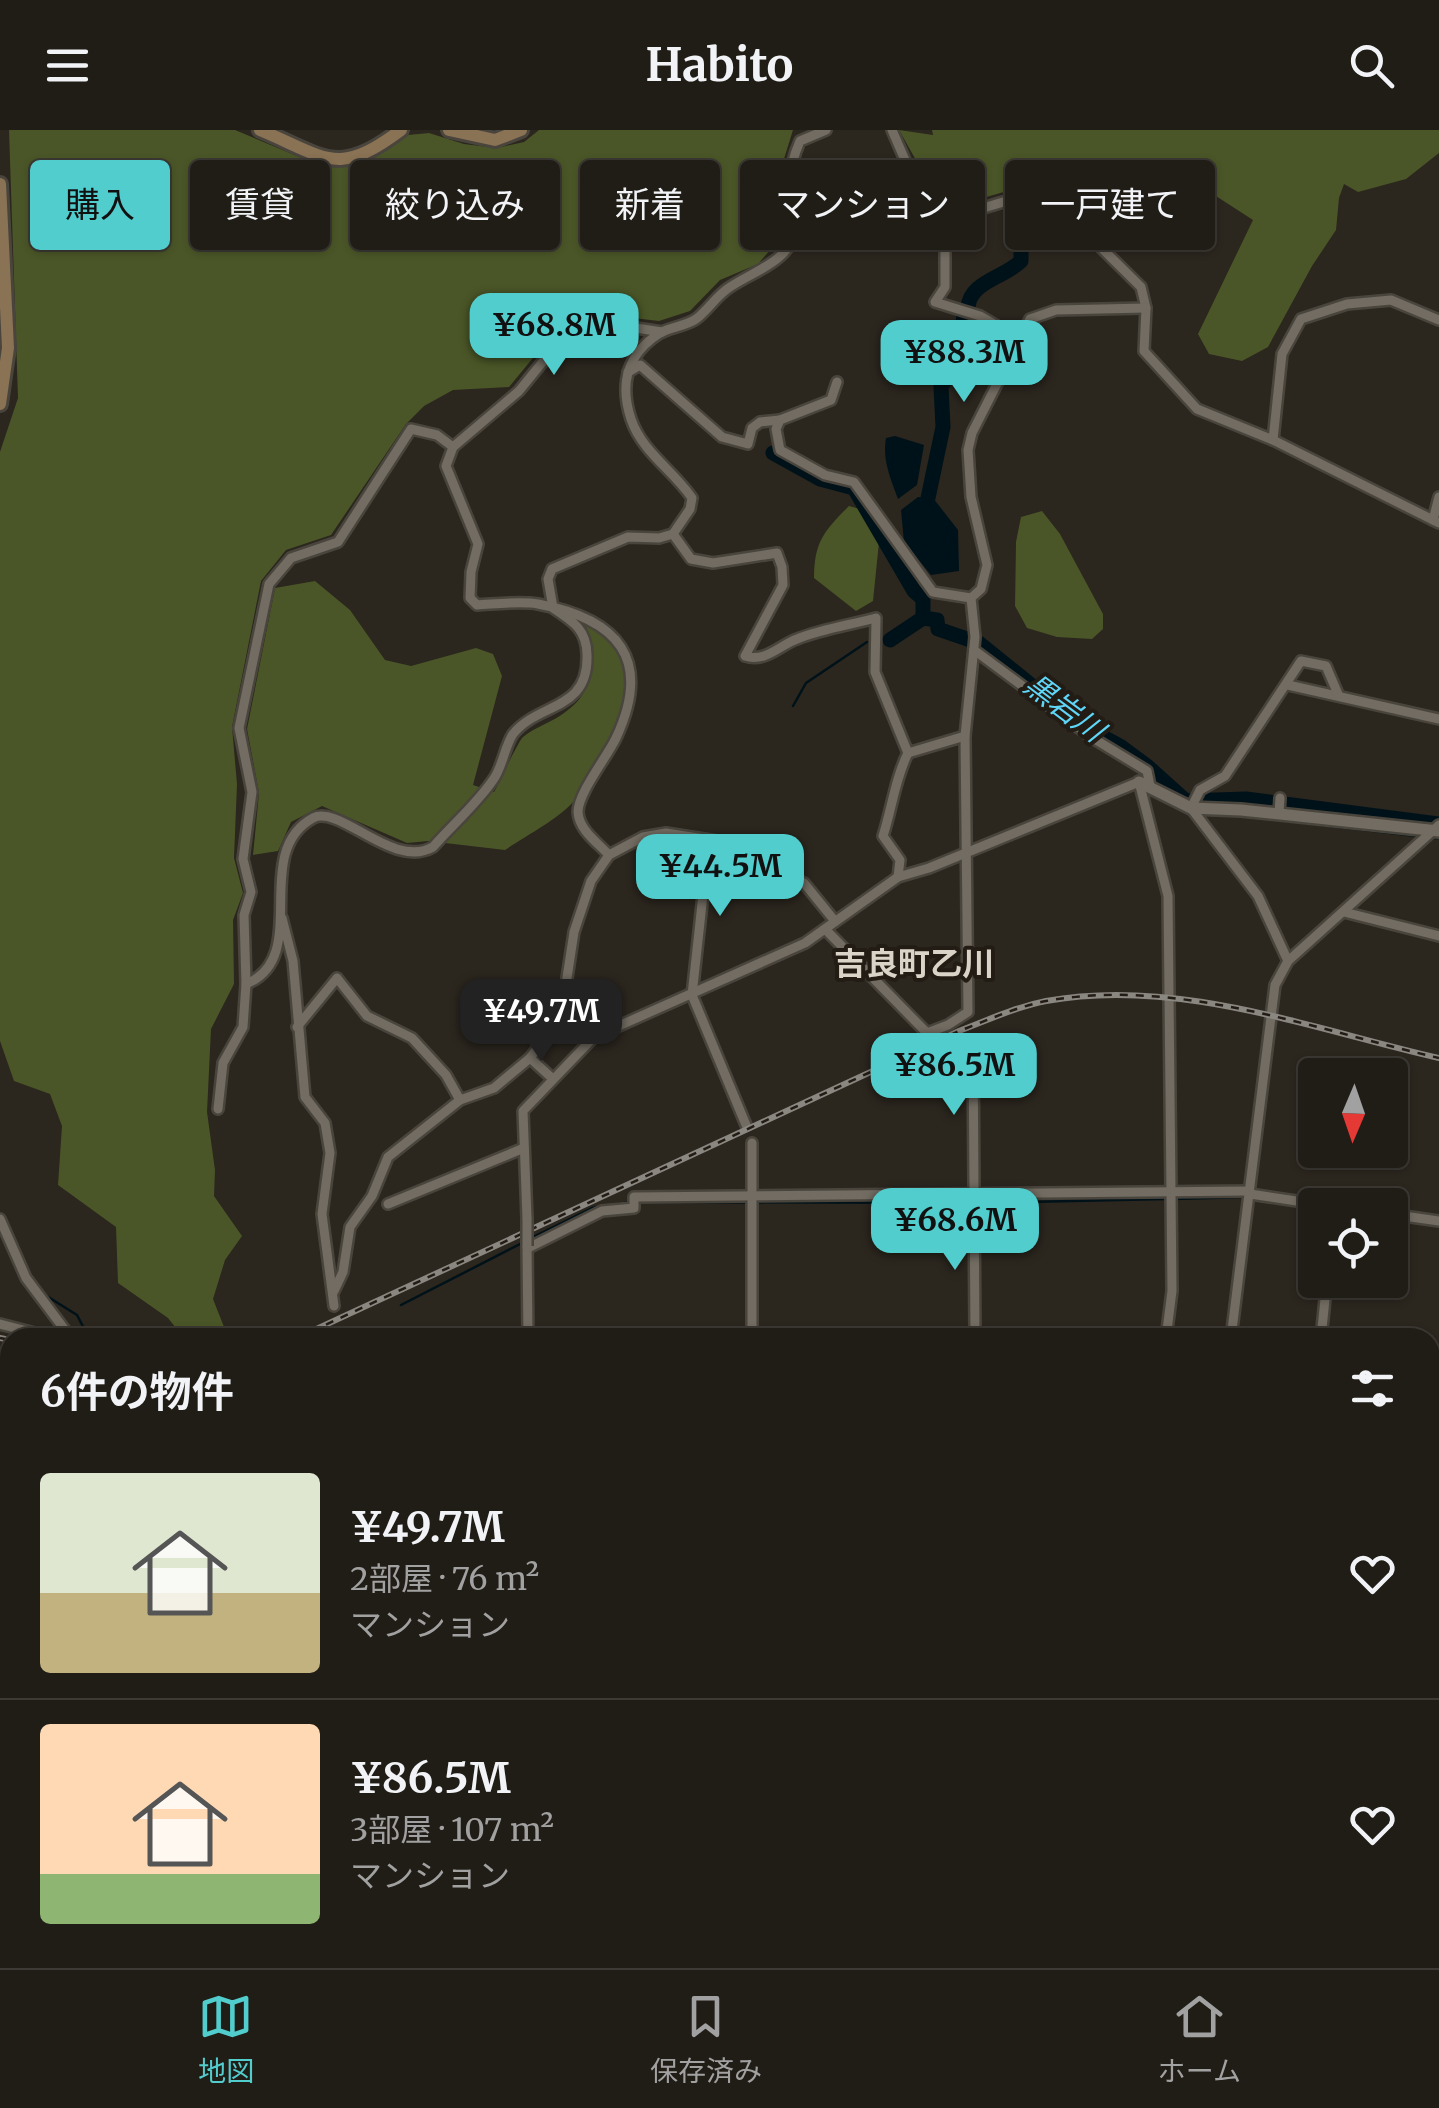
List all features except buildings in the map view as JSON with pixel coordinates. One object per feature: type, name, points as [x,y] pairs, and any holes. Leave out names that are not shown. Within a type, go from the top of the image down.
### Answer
[{"type":"main road","points":[[260,130],[330,160],[355,160],[401,130]]},
{"type":"main road","points":[[449,130],[495,140],[520,130]]},
{"type":"main road","points":[[0,184],[8,348],[0,404]]},
{"type":"street","points":[[334,1306],[322,1214],[330,1153],[325,1123],[305,1098],[293,961],[282,915],[280,863],[296,833],[318,816],[330,817],[408,852],[422,853],[434,847],[493,780],[512,736],[524,724],[565,703],[579,688],[588,668],[587,646],[579,624],[553,608],[548,579],[552,568],[628,537],[659,538],[672,534],[690,510],[692,498],[658,464],[632,421],[626,374],[634,355],[662,332],[694,320],[728,288],[761,273],[786,252],[800,223],[788,186],[792,160],[800,141],[826,130]]},
{"type":"street","points":[[892,130],[908,167],[948,210],[968,213],[1026,195],[1046,199],[1083,227],[1142,288],[1146,308],[1144,351],[1197,409],[1273,440],[1436,522],[1439,497]]},
{"type":"street","points":[[945,250],[945,287],[935,302],[980,316],[1018,338]]},
{"type":"street","points":[[1273,440],[1282,354],[1301,319],[1346,304],[1391,300],[1439,320]]},
{"type":"street","points":[[971,598],[981,589],[986,565],[971,497],[968,450],[972,433],[1018,338],[1030,320],[1056,310],[1146,308]]},
{"type":"street","points":[[608,854],[579,824],[578,807],[616,738],[630,702],[628,658],[613,635],[593,619],[536,604],[477,605],[470,598],[478,544],[446,466],[454,447],[520,391],[570,327],[597,322],[662,332]]},
{"type":"street","points":[[626,374],[640,366],[722,437],[748,444],[752,428],[760,422],[780,420],[831,400],[836,382]]},
{"type":"street","points":[[780,420],[776,428],[780,450],[824,475],[854,482],[932,592],[971,598]]},
{"type":"street","points":[[218,1109],[222,1063],[243,1027],[244,915],[251,892],[243,858],[252,792],[240,728],[269,584],[291,558],[338,542],[412,428],[438,434],[454,447]]},
{"type":"street","points":[[672,534],[691,559],[712,564],[777,553],[783,585],[746,656],[754,659],[778,651],[794,640],[876,618],[875,672],[908,753]]},
{"type":"street","points":[[825,930],[927,1034],[968,1012],[965,736],[976,637],[971,598]]},
{"type":"street","points":[[974,650],[1091,738],[1147,771],[1144,784],[1168,896],[1172,1291],[1167,1328]]},
{"type":"street","points":[[1191,807],[1200,791],[1225,776],[1301,661],[1326,666],[1338,694]]},
{"type":"street","points":[[1288,685],[1439,718]]},
{"type":"street","points":[[898,877],[900,860],[883,836],[895,798],[897,775],[908,753],[965,736]]},
{"type":"street","points":[[528,1328],[524,1111],[594,1037],[805,943],[898,877],[1144,784],[1191,807],[1436,829]]},
{"type":"street","points":[[1279,813],[1280,798]]},
{"type":"street","points":[[1191,807],[1258,896],[1288,961]]},
{"type":"street","points":[[1233,1328],[1275,985],[1288,961],[1436,829]]},
{"type":"street","points":[[334,1291],[342,1272],[350,1227],[372,1196],[388,1158],[460,1100],[494,1088],[530,1058],[561,1018],[574,932],[591,881],[608,854],[643,837],[666,833],[754,848],[779,871],[804,882],[834,920]]},
{"type":"street","points":[[710,840],[692,995],[746,1125]]},
{"type":"street","points":[[1344,912],[1439,936]]},
{"type":"street","points":[[246,984],[273,964],[282,915]]},
{"type":"street","points":[[298,1027],[337,978],[367,1016],[412,1038],[446,1074],[460,1100]]},
{"type":"street","points":[[973,1040],[975,1328]]},
{"type":"street","points":[[530,1058],[553,1079]]},
{"type":"street","points":[[752,1142],[752,1328]]},
{"type":"street","points":[[388,1204],[524,1148]]},
{"type":"street","points":[[527,1247],[602,1211],[634,1202],[752,1197],[1250,1195],[1298,1201]]},
{"type":"street","points":[[1408,1217],[1439,1222]]},
{"type":"street","points":[[0,1218],[26,1278],[64,1328]]},
{"type":"street","points":[[1322,1328],[1325,1298]]},
{"type":"green space","points":[[9,130],[235,130],[306,160],[190,160],[190,250],[330,250],[330,167],[350,167],[350,250],[560,250],[560,160],[368,160],[408,135],[429,133],[464,144],[496,148],[524,142],[539,130],[793,130],[784,160],[740,160],[740,250],[770,250],[758,264],[720,280],[690,311],[659,321],[581,312],[565,319],[509,387],[453,390],[424,406],[406,424],[331,535],[286,550],[261,581],[232,727],[237,784],[234,858],[243,893],[233,920],[234,984],[211,1029],[207,1112],[215,1170],[214,1196],[242,1236],[225,1260],[213,1299],[224,1328],[176,1328],[168,1318],[118,1283],[116,1227],[58,1185],[62,1126],[50,1094],[14,1081],[0,1041],[0,452],[18,398]]},
{"type":"green space","points":[[899,130],[933,135],[932,130],[1439,130],[1439,153],[1406,179],[1358,192],[1344,184],[1336,230],[1268,347],[1242,361],[1209,354],[1198,334],[1253,220],[1215,195],[1215,160],[1005,160],[1005,192],[985,197],[985,160],[916,160]]},
{"type":"green space","points":[[849,506],[867,511],[880,532],[873,601],[856,611],[814,578],[822,538]]},
{"type":"green space","points":[[1042,511],[1060,534],[1103,614],[1103,629],[1092,639],[1057,637],[1027,628],[1015,606],[1016,542],[1021,517]]},
{"type":"green space","points":[[315,581],[350,610],[385,660],[411,666],[476,648],[493,654],[502,676],[473,785],[494,792],[523,737],[564,713],[583,695],[591,673],[585,623],[607,638],[623,659],[625,693],[604,753],[574,801],[505,850],[428,841],[407,843],[322,806],[291,822],[278,851],[253,855],[259,793],[247,729],[275,588]]},
{"type":"shaded area","points":[[895,436],[924,445],[917,485],[898,499],[885,454],[886,438]]},
{"type":"shaded area","points":[[918,497],[933,498],[958,530],[959,571],[931,575],[904,542],[901,510]]},
{"type":"waterway","points":[[968,308],[974,292],[1021,261],[1021,250]]},
{"type":"waterway","points":[[928,498],[943,427],[941,387],[958,357],[964,315]]},
{"type":"waterway","name":"黒岩川","points":[[773,453],[820,479],[854,488],[914,591],[923,599],[923,618],[937,620],[938,629],[979,643],[1079,724],[1147,766],[1186,801],[1246,799],[1439,824]]},
{"type":"waterway","points":[[890,640],[923,618]]},
{"type":"waterway","points":[[878,639],[890,640]]},
{"type":"waterway","points":[[793,706],[806,683],[867,642]]},
{"type":"waterway","points":[[1213,814],[1245,816]]},
{"type":"waterway","points":[[1262,818],[1417,836]]},
{"type":"waterway","points":[[1434,838],[1439,838]]},
{"type":"waterway","points":[[1273,1194],[1298,1197]]},
{"type":"waterway","points":[[1173,1199],[1245,1197]]},
{"type":"waterway","points":[[978,1203],[1165,1199]]},
{"type":"waterway","points":[[531,1238],[592,1208],[631,1202]]},
{"type":"waterway","points":[[639,1202],[970,1203]]},
{"type":"waterway","points":[[1426,1215],[1439,1216]]},
{"type":"waterway","points":[[0,1231],[22,1279]]},
{"type":"waterway","points":[[401,1305],[524,1242]]},
{"type":"waterway","points":[[45,1295],[77,1315],[84,1328]]},
{"type":"railway","points":[[319,1328],[959,1031],[1046,1001],[1095,995],[1194,1001],[1439,1058]]},
{"type":"district","name":"吉良町乙川","points":[[914,964]]}]
